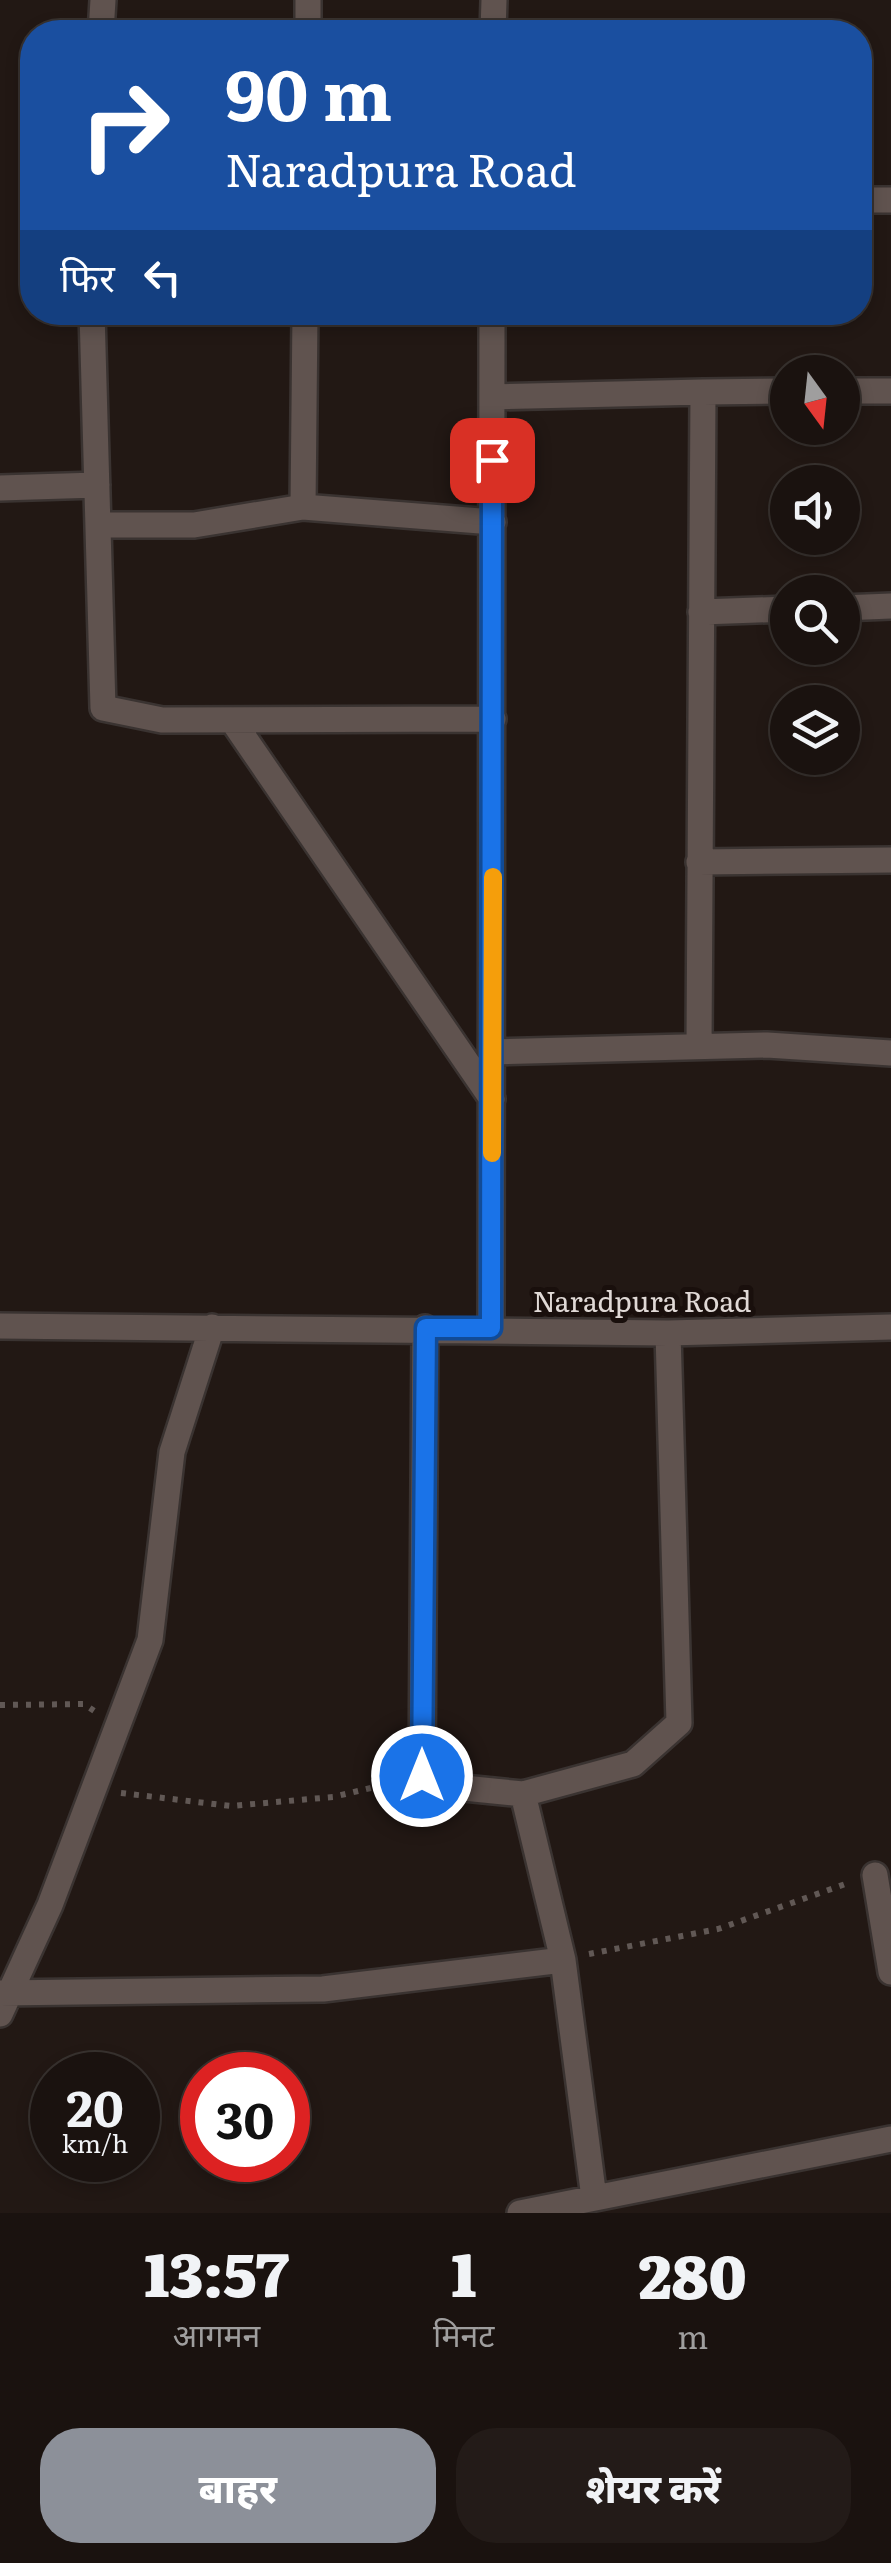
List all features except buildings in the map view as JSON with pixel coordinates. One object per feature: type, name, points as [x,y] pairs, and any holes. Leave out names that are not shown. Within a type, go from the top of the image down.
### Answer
[{"type":"street","points":[[92,325],[103,708],[162,720],[493,719]]},
{"type":"street","points":[[303,508],[305,325]]},
{"type":"street","points":[[491,1328],[492,325]]},
{"type":"street","points":[[860,391],[891,391]]},
{"type":"street","points":[[699,1046],[703,392]]},
{"type":"street","points":[[492,398],[770,392]]},
{"type":"street","points":[[0,488],[96,485]]},
{"type":"street","points":[[98,525],[194,525],[303,508],[493,522]]},
{"type":"street","points":[[860,607],[891,606]]},
{"type":"street","points":[[701,612],[770,610]]},
{"type":"street","points":[[232,720],[492,1099]]},
{"type":"street","points":[[699,862],[891,860]]},
{"type":"street","points":[[492,1052],[767,1045],[891,1052]]},
{"type":"street","name":"Naradpura Road","points":[[0,1326],[491,1328],[668,1334],[891,1327]]},
{"type":"street","points":[[212,1326],[172,1452],[150,1640],[50,1905],[3,2000],[323,1988],[563,1960]]},
{"type":"street","points":[[426,1328],[422,1776],[444,1786],[523,1794],[634,1764],[679,1723],[668,1334]]},
{"type":"street","points":[[523,1794],[563,1960],[594,2198]]},
{"type":"street","points":[[875,1875],[891,1972]]},
{"type":"street","points":[[520,2213],[891,2139]]},
{"type":"path","points":[[0,1705],[84,1704],[117,1729]]},
{"type":"path","points":[[95,1790],[231,1806],[334,1796],[422,1776]]},
{"type":"path","points":[[563,1960],[718,1929],[875,1875]]},
{"type":"slow traffic","points":[[492,1153],[493,877]]},
{"type":"route","points":[[422,1776],[426,1328],[491,1328],[492,460]]}]
